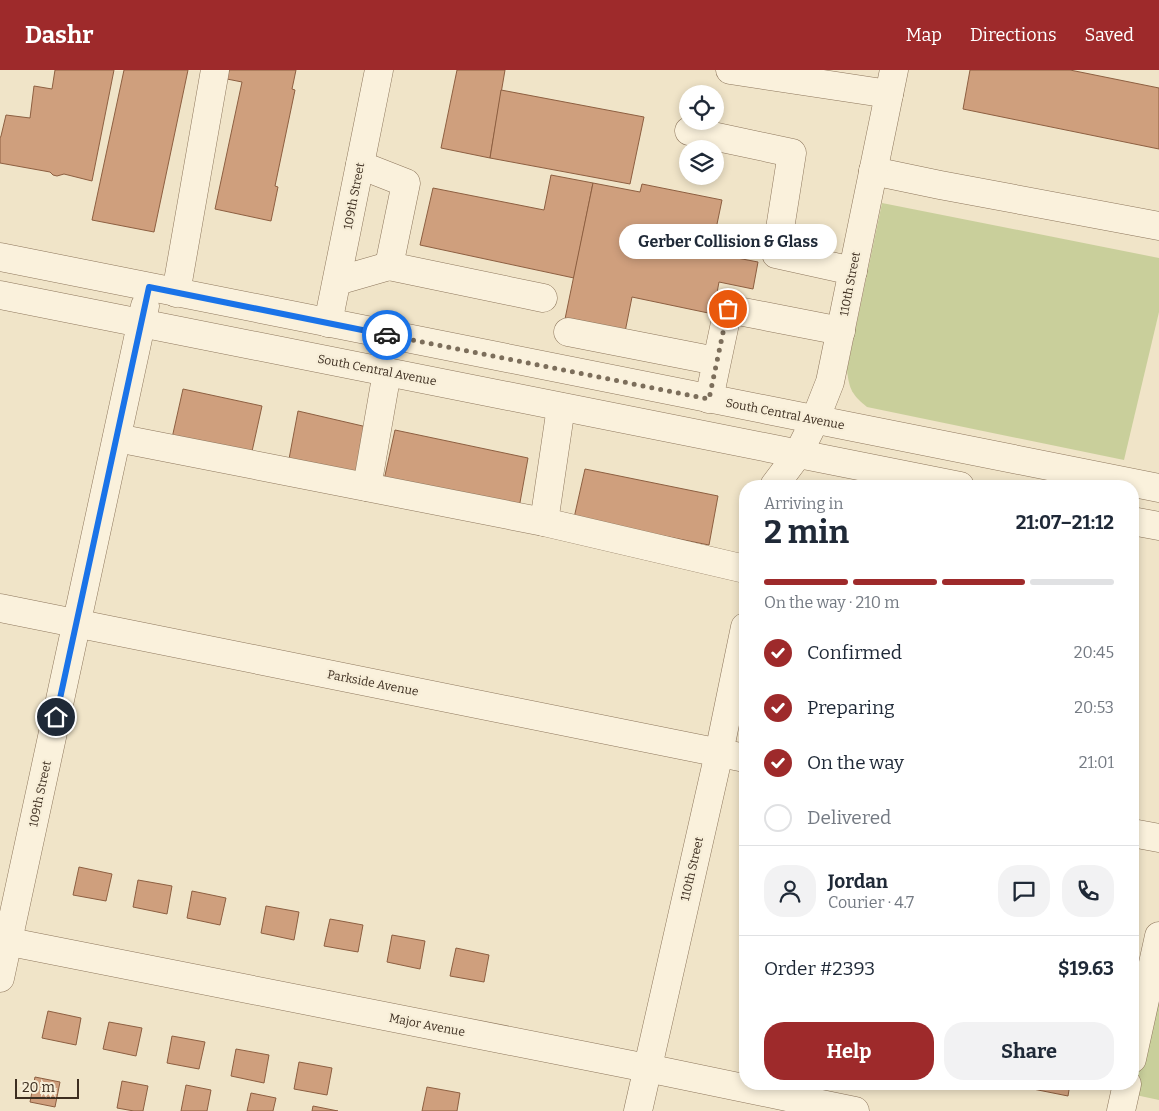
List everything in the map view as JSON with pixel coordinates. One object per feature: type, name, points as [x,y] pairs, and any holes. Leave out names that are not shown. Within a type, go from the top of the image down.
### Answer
[{"type":"street","points":[[176,293],[215,70]]},
{"type":"street","name":"109th Street","points":[[328,323],[379,70]]},
{"type":"street","points":[[730,70],[891,82]]},
{"type":"street","name":"110th Street","points":[[778,480],[798,454],[815,420],[830,382],[891,82]]},
{"type":"street","points":[[689,131],[792,153],[776,254],[853,271]]},
{"type":"street","points":[[360,165],[406,184],[389,266]]},
{"type":"street","points":[[873,171],[1159,226]]},
{"type":"street","name":"South Central Avenue","points":[[0,257],[1119,480]]},
{"type":"street","points":[[336,281],[389,266],[542,298]]},
{"type":"street","name":"109th Street","points":[[0,978],[4,941],[77,623],[149,287]]},
{"type":"street","name":"South Central Avenue","points":[[0,295],[930,480]]},
{"type":"street","points":[[709,399],[728,309],[841,331]]},
{"type":"street","points":[[568,332],[716,361]]},
{"type":"street","points":[[367,488],[387,372]]},
{"type":"street","points":[[544,522],[561,407]]},
{"type":"street","points":[[117,438],[544,522],[739,569]]},
{"type":"street","name":"South Central Avenue","points":[[1139,484],[1159,488]]},
{"type":"street","points":[[1139,522],[1159,526]]},
{"type":"street","name":"Parkside Avenue","points":[[0,608],[739,757]]},
{"type":"street","name":"110th Street","points":[[638,1111],[739,656]]},
{"type":"street","points":[[1139,834],[1159,838]]},
{"type":"street","points":[[1139,1027],[1159,936]]},
{"type":"street","name":"Major Avenue","points":[[4,941],[739,1087]]},
{"type":"street","name":"Major Avenue","points":[[753,1090],[855,1111]]},
{"type":"street","points":[[1121,1111],[1126,1090]]},
{"type":"green space","points":[[882,203],[1159,258],[1159,312],[1124,460],[867,407],[858,399],[850,387],[847,370]]},
{"type":"green space","points":[[1159,971],[1159,1100],[1131,1094],[1132,1090],[1139,1090],[1139,1059]]},
{"type":"building","points":[[55,70],[114,70],[92,181],[64,174],[57,176],[50,172],[0,163],[0,138],[6,115],[30,118],[34,86],[52,89]]},
{"type":"building","points":[[124,70],[188,70],[154,232],[92,220]]},
{"type":"building","points":[[229,70],[296,70],[292,89],[295,90],[275,186],[278,187],[271,221],[215,209],[242,82],[227,79]]},
{"type":"building","points":[[457,70],[505,70],[490,158],[441,148]]},
{"type":"building","points":[[970,70],[1070,70],[1159,88],[1159,149],[963,109]]},
{"type":"building","points":[[501,90],[644,117],[630,184],[490,158]]},
{"type":"building","points":[[551,175],[593,183],[574,278],[420,245],[433,188],[544,210]]},
{"type":"building","points":[[593,183],[640,192],[642,184],[722,200],[711,253],[758,262],[753,289],[719,282],[713,314],[632,297],[625,332],[565,319]]},
{"type":"building","points":[[183,389],[262,406],[251,456],[172,438]]},
{"type":"building","points":[[298,411],[367,427],[357,473],[289,459]]},
{"type":"building","points":[[395,430],[528,458],[519,508],[384,480]]},
{"type":"building","points":[[585,469],[718,496],[709,545],[574,518]]},
{"type":"building","points":[[79,867],[112,874],[106,901],[73,895]]},
{"type":"building","points":[[138,880],[172,886],[167,914],[133,907]]},
{"type":"building","points":[[192,891],[226,898],[220,925],[187,918]]},
{"type":"building","points":[[266,906],[299,912],[294,940],[261,933]]},
{"type":"building","points":[[330,919],[363,925],[358,952],[324,946]]},
{"type":"building","points":[[392,935],[425,941],[420,969],[387,962]]},
{"type":"building","points":[[456,948],[489,955],[484,982],[450,976]]},
{"type":"building","points":[[48,1011],[81,1018],[76,1045],[42,1038]]},
{"type":"building","points":[[109,1022],[142,1028],[136,1056],[103,1049]]},
{"type":"building","points":[[172,1036],[205,1042],[199,1069],[167,1063]]},
{"type":"building","points":[[236,1049],[269,1055],[264,1083],[231,1076]]},
{"type":"building","points":[[299,1062],[332,1068],[327,1095],[294,1089]]},
{"type":"building","points":[[35,1077],[60,1082],[55,1107],[30,1102]]},
{"type":"building","points":[[122,1081],[148,1086],[143,1111],[117,1108]]},
{"type":"building","points":[[186,1085],[211,1090],[207,1111],[181,1111]]},
{"type":"building","points":[[427,1087],[460,1093],[457,1111],[422,1111]]},
{"type":"building","points":[[1038,1090],[1069,1090],[1068,1096]]},
{"type":"building","points":[[251,1093],[276,1098],[273,1111],[247,1111]]},
{"type":"building","points":[[313,1106],[338,1111],[312,1111]]},
{"type":"way so far","points":[[387,335],[709,399],[728,309]]},
{"type":"place","name":"Gerber Collision & Glass","points":[[728,309]]},
{"type":"route","points":[[56,717],[149,287],[387,335]]}]
